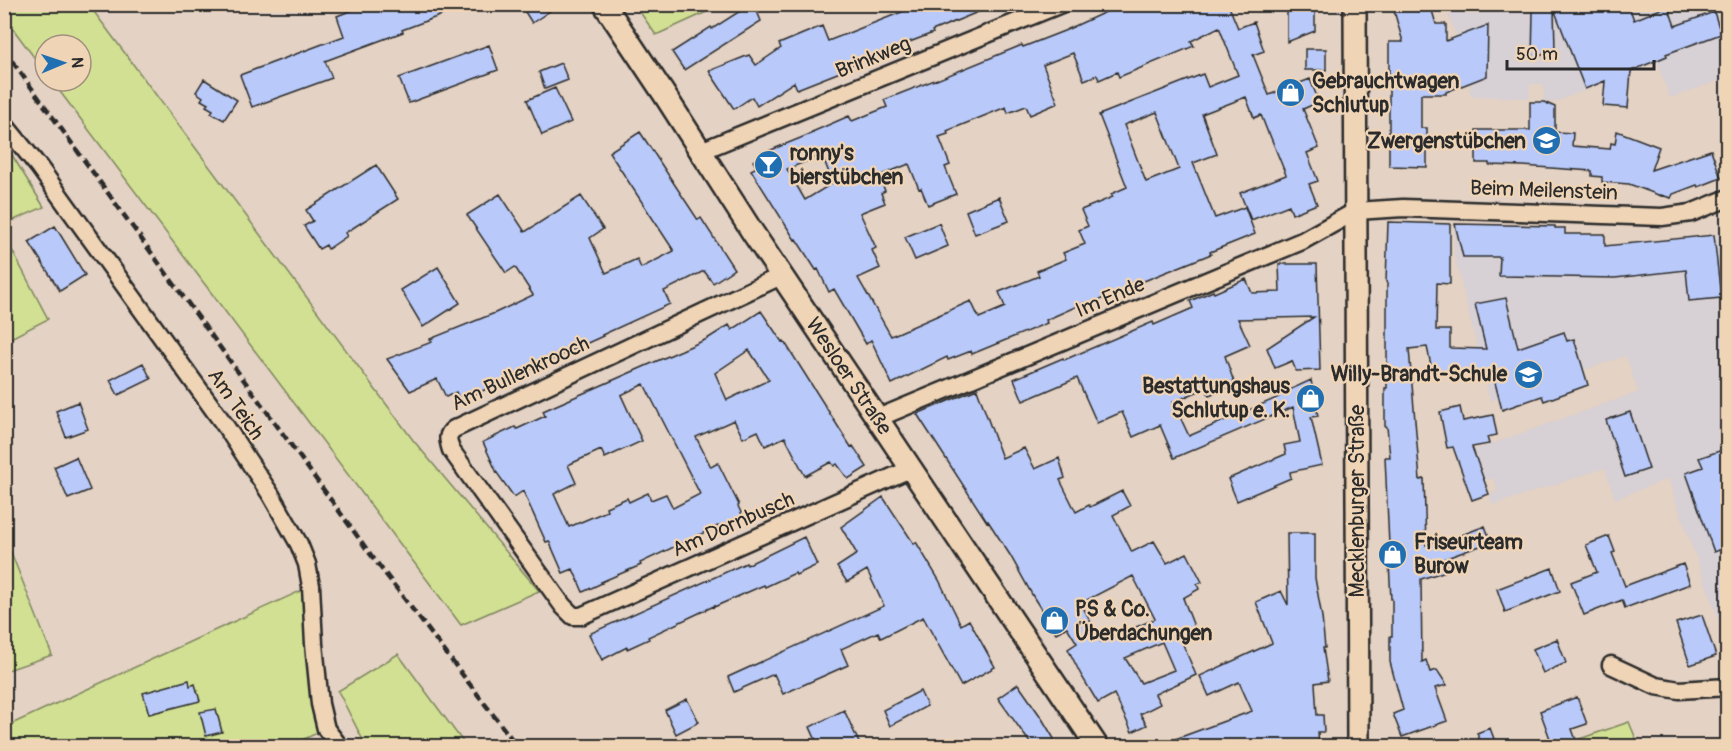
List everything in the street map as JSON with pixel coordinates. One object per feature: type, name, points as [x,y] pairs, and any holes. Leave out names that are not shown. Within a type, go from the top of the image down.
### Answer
[{"type":"street","name":"Wesloer Straße","points":[[604,4],[781,276],[1097,747]]},
{"type":"street","name":"Brinkweg","points":[[701,151],[1061,4]]},
{"type":"street","name":"Mecklenburger Straße","points":[[1355,4],[1358,747]]},
{"type":"street","name":"Am Teich","points":[[4,124],[39,167],[224,424],[271,495],[299,544],[307,564],[311,586],[320,704],[326,729],[339,747]]},
{"type":"street","name":"Beim Meilenstein","points":[[1356,211],[1403,208],[1662,217],[1691,213],[1728,198]]},
{"type":"street","name":"Im Ende","points":[[878,418],[1302,241],[1356,211]]},
{"type":"street","name":"Am Bullenkrooch","points":[[573,616],[563,606],[451,450],[447,439],[449,433],[781,276]]},
{"type":"street","name":"Am Dornbusch","points":[[573,616],[581,616],[910,469]]},
{"type":"street","points":[[1611,665],[1656,686],[1679,690],[1728,687]]},
{"type":"shaded area","points":[[1456,4],[1727,5],[1727,78],[1670,98],[1657,62],[1555,102],[1544,102],[1543,84],[1530,84],[1529,98],[1470,96],[1469,54],[1464,56],[1446,8]]},
{"type":"shaded area","name":"Willy-Brandt-Schule","points":[[1454,224],[1555,226],[1565,234],[1605,234],[1605,246],[1714,235],[1727,231],[1727,643],[1668,479],[1615,499],[1605,468],[1493,505],[1489,495],[1498,491],[1493,478],[1485,480],[1474,450],[1638,392],[1626,356],[1490,401],[1454,253]]},
{"type":"green space","points":[[5,4],[89,5],[413,440],[539,591],[461,625],[61,93],[93,93],[93,33],[33,33],[33,56],[5,18]]},
{"type":"green space","points":[[635,5],[722,5],[656,35]]},
{"type":"green space","points":[[4,142],[44,207],[5,224],[4,224]]},
{"type":"green space","points":[[4,235],[48,319],[5,341],[4,341]]},
{"type":"green space","points":[[4,535],[52,655],[5,671],[4,670]]},
{"type":"green space","points":[[311,586],[326,729],[289,746],[5,746],[5,727]]},
{"type":"green space","points":[[398,654],[466,746],[366,746],[338,691]]},
{"type":"green space","points":[[1629,722],[1639,746],[1559,746]]},
{"type":"building","points":[[368,4],[466,4],[466,6],[325,61],[332,78],[252,107],[240,75],[344,36],[337,16]]},
{"type":"building","points":[[520,4],[560,4],[532,23]]},
{"type":"building","points":[[754,4],[761,21],[684,70],[672,52]]},
{"type":"building","points":[[922,4],[995,5],[932,31],[933,33],[839,69],[840,72],[797,89],[794,82],[757,106],[752,97],[734,109],[709,71],[749,55],[756,65],[781,48],[779,44],[822,26],[828,41]]},
{"type":"building","points":[[1123,4],[1228,4],[1238,28],[1254,22],[1264,51],[1253,55],[1269,95],[1310,79],[1319,102],[1303,109],[1319,148],[1307,153],[1318,181],[1309,184],[1317,204],[1292,214],[1289,205],[1251,220],[1240,193],[1286,175],[1261,115],[1254,118],[1246,97],[1202,114],[1217,154],[1193,163],[1215,218],[1245,207],[1255,234],[1139,283],[1140,286],[1085,306],[1084,303],[1046,320],[1047,323],[972,354],[971,351],[948,360],[947,357],[892,384],[871,340],[866,344],[834,289],[829,292],[818,269],[816,270],[795,240],[751,170],[757,167],[753,161],[771,150],[849,116],[852,121],[887,107],[884,100],[1022,45],[1023,47]],"holes":[[[1219,27],[1238,75],[1208,87],[1203,74],[1099,115],[1127,187],[1111,194],[1113,197],[1081,210],[1088,226],[1079,230],[1085,244],[1063,253],[1066,259],[1037,271],[1039,276],[999,292],[1005,307],[979,318],[971,301],[891,336],[858,278],[880,268],[872,250],[876,248],[860,213],[885,203],[881,193],[885,191],[879,176],[909,164],[928,205],[956,194],[945,167],[950,165],[939,137],[948,134],[947,131],[1006,107],[1008,113],[1026,106],[1030,115],[1058,103],[1043,65],[1073,53],[1084,80],[1097,75],[1099,80],[1117,72],[1119,77],[1194,46],[1191,41]],[[1157,112],[1179,169],[1146,182],[1124,125]],[[822,155],[833,183],[805,200],[787,169]]]},
{"type":"building","points":[[1287,4],[1315,4],[1315,31],[1287,42]]},
{"type":"building","points":[[1392,4],[1430,4],[1436,24],[1446,24],[1446,41],[1488,25],[1487,76],[1446,92],[1446,94],[1421,94],[1421,128],[1427,128],[1427,167],[1389,166],[1389,42],[1403,42]]},
{"type":"building","points":[[1530,4],[1628,4],[1634,20],[1668,6],[1675,26],[1714,12],[1721,34],[1666,54],[1667,56],[1631,71],[1628,108],[1603,106],[1605,81],[1585,89],[1554,9],[1555,50],[1532,59],[1533,12]]},
{"type":"building","points":[[489,45],[498,70],[409,103],[399,78]]},
{"type":"building","points":[[1305,49],[1326,49],[1326,70],[1305,70]]},
{"type":"building","points":[[561,63],[568,80],[545,89],[539,72]]},
{"type":"building","points":[[204,79],[237,100],[224,120],[211,113],[213,110],[206,106],[208,104],[201,100],[203,97],[196,92]]},
{"type":"building","points":[[555,88],[571,122],[542,135],[527,100]]},
{"type":"building","points":[[1530,102],[1544,102],[1555,107],[1555,132],[1573,133],[1572,146],[1610,149],[1611,143],[1615,144],[1617,131],[1659,147],[1651,170],[1711,150],[1721,178],[1673,194],[1671,198],[1629,184],[1602,182],[1602,177],[1592,176],[1592,171],[1476,163],[1476,130],[1530,130]]},
{"type":"building","points":[[640,132],[698,220],[701,218],[734,269],[713,283],[704,271],[664,291],[670,304],[460,401],[456,392],[446,397],[437,379],[410,391],[387,359],[432,342],[430,339],[533,295],[515,267],[506,273],[467,215],[500,194],[525,232],[581,196],[603,229],[590,238],[606,273],[637,259],[641,268],[674,251],[609,152]]},
{"type":"building","points":[[376,165],[398,199],[345,233],[347,236],[328,249],[326,245],[319,249],[304,226],[313,221],[306,210]]},
{"type":"building","points":[[999,197],[1009,221],[975,234],[966,211]]},
{"type":"building","points":[[1388,222],[1450,224],[1450,284],[1437,283],[1436,330],[1450,330],[1450,348],[1486,349],[1475,304],[1506,298],[1518,348],[1564,332],[1567,341],[1574,339],[1588,385],[1544,401],[1542,396],[1502,410],[1492,371],[1433,374],[1427,347],[1409,349],[1420,480],[1424,479],[1426,545],[1445,538],[1446,541],[1485,526],[1491,542],[1444,559],[1449,570],[1421,579],[1422,662],[1426,660],[1430,672],[1437,670],[1447,685],[1435,688],[1447,721],[1402,737],[1393,714],[1403,710],[1390,662],[1392,599],[1385,457],[1390,457],[1387,427],[1385,427]]},
{"type":"building","points":[[939,223],[948,246],[915,260],[905,237]]},
{"type":"building","points":[[1455,224],[1555,226],[1555,228],[1565,228],[1565,234],[1605,234],[1605,246],[1714,235],[1721,298],[1689,301],[1686,270],[1615,278],[1499,276],[1500,257],[1463,257]]},
{"type":"building","points":[[55,226],[85,275],[60,291],[29,242]]},
{"type":"building","points":[[1279,264],[1317,264],[1320,370],[1296,371],[1292,361],[1275,368],[1267,348],[1314,317],[1238,319],[1250,345],[1225,356],[1235,385],[1209,395],[1206,388],[1173,402],[1189,436],[1279,397],[1278,395],[1311,380],[1318,416],[1311,417],[1322,465],[1290,472],[1291,478],[1237,501],[1228,479],[1286,454],[1284,445],[1300,442],[1293,407],[1174,458],[1160,425],[1133,437],[1122,412],[1097,423],[1077,378],[1023,401],[1014,379],[1193,308],[1190,301],[1213,291],[1214,293],[1246,279],[1252,293],[1280,292]]},
{"type":"building","points":[[438,267],[460,303],[423,327],[401,290]]},
{"type":"building","points":[[761,311],[782,342],[784,341],[851,447],[853,446],[867,467],[848,479],[837,464],[834,466],[831,462],[805,476],[785,437],[765,446],[758,431],[743,438],[734,420],[696,437],[711,467],[718,463],[743,517],[721,527],[720,525],[583,592],[573,569],[563,573],[523,491],[514,497],[497,473],[483,442],[545,416],[543,411],[707,339],[729,325],[732,330]],"holes":[[[749,350],[769,380],[727,400],[715,373]],[[644,384],[700,494],[673,508],[666,494],[651,500],[648,493],[629,502],[627,498],[606,507],[607,511],[569,527],[554,494],[576,483],[568,465],[601,450],[605,458],[642,441],[621,395]]]},
{"type":"building","points":[[143,363],[151,379],[118,395],[110,380]]},
{"type":"building","points":[[977,389],[1002,458],[1024,448],[1035,469],[1059,458],[1065,478],[1060,480],[1076,512],[1122,491],[1130,506],[1113,515],[1132,552],[1154,541],[1167,563],[1187,553],[1202,582],[1197,584],[1199,589],[1183,598],[1195,629],[1179,635],[1196,675],[1155,694],[1160,704],[1140,714],[1147,725],[1132,732],[1114,694],[1098,703],[1068,649],[1077,643],[1067,627],[1056,633],[1010,555],[917,414]],"holes":[[[1133,576],[1155,619],[1101,642],[1081,603]],[[1162,642],[1174,670],[1141,683],[1125,658]]]},
{"type":"building","points":[[78,402],[88,429],[66,437],[56,411]]},
{"type":"building","points":[[1460,407],[1463,421],[1493,415],[1497,435],[1487,437],[1489,444],[1472,447],[1489,494],[1472,500],[1453,447],[1447,448],[1440,412]]},
{"type":"building","points":[[1630,412],[1649,469],[1625,477],[1606,420]]},
{"type":"building","points":[[1728,448],[1728,547],[1714,552],[1686,473],[1703,467],[1699,458]]},
{"type":"building","points":[[76,457],[90,490],[68,499],[54,467]]},
{"type":"building","points":[[883,497],[914,544],[916,542],[939,580],[961,625],[969,620],[995,667],[961,686],[923,617],[881,638],[878,632],[841,649],[848,665],[783,694],[774,674],[734,692],[728,677],[884,606],[867,570],[847,582],[837,567],[857,554],[841,527]]},
{"type":"building","points":[[1287,533],[1315,533],[1315,578],[1322,617],[1325,648],[1323,648],[1328,681],[1315,683],[1317,715],[1323,715],[1324,732],[1318,732],[1319,747],[1160,747],[1159,745],[1252,711],[1239,682],[1209,696],[1200,676],[1272,643],[1256,602],[1281,591],[1288,605]]},
{"type":"building","points":[[1609,536],[1615,552],[1612,553],[1625,586],[1683,564],[1690,584],[1625,608],[1622,600],[1584,615],[1571,582],[1597,572],[1586,545]]},
{"type":"building","points":[[804,537],[817,565],[714,606],[602,660],[589,634],[746,563],[747,565]]},
{"type":"building","points":[[1552,568],[1560,591],[1505,612],[1497,589]]},
{"type":"building","points":[[1702,615],[1716,656],[1690,665],[1676,623]]},
{"type":"building","points":[[1557,639],[1566,663],[1543,673],[1533,649]]},
{"type":"building","points":[[189,680],[190,686],[195,684],[200,701],[149,714],[143,693]]},
{"type":"building","points":[[1018,684],[1059,747],[1033,747],[998,698]]},
{"type":"building","points":[[920,691],[927,706],[890,726],[883,710]]},
{"type":"building","points":[[1577,697],[1587,724],[1572,729],[1576,740],[1553,747],[1540,711]]},
{"type":"building","points":[[687,699],[699,722],[676,734],[665,710]]},
{"type":"building","points":[[216,709],[222,732],[206,736],[200,712]]},
{"type":"building","points":[[844,710],[861,747],[819,747],[810,727]]},
{"type":"building","points":[[1490,728],[1497,747],[1482,747],[1477,733]]},
{"type":"railway","points":[[4,50],[371,555],[517,746]]},
{"type":"place","name":"Gebrauchtwagen Schlutup","points":[[1291,93]]},
{"type":"place","name":"Zwergenstübchen","points":[[1547,141]]},
{"type":"place","name":"ronny's bierstübchen","points":[[769,165]]},
{"type":"place","name":"Willy-Brandt-Schule","points":[[1528,374]]},
{"type":"place","name":"Bestattungshaus Schlutup e. K.","points":[[1311,398]]},
{"type":"place","name":"Friseurteam Burow","points":[[1393,554]]},
{"type":"place","name":"PS & Co. Überdachungen","points":[[1054,621]]}]
